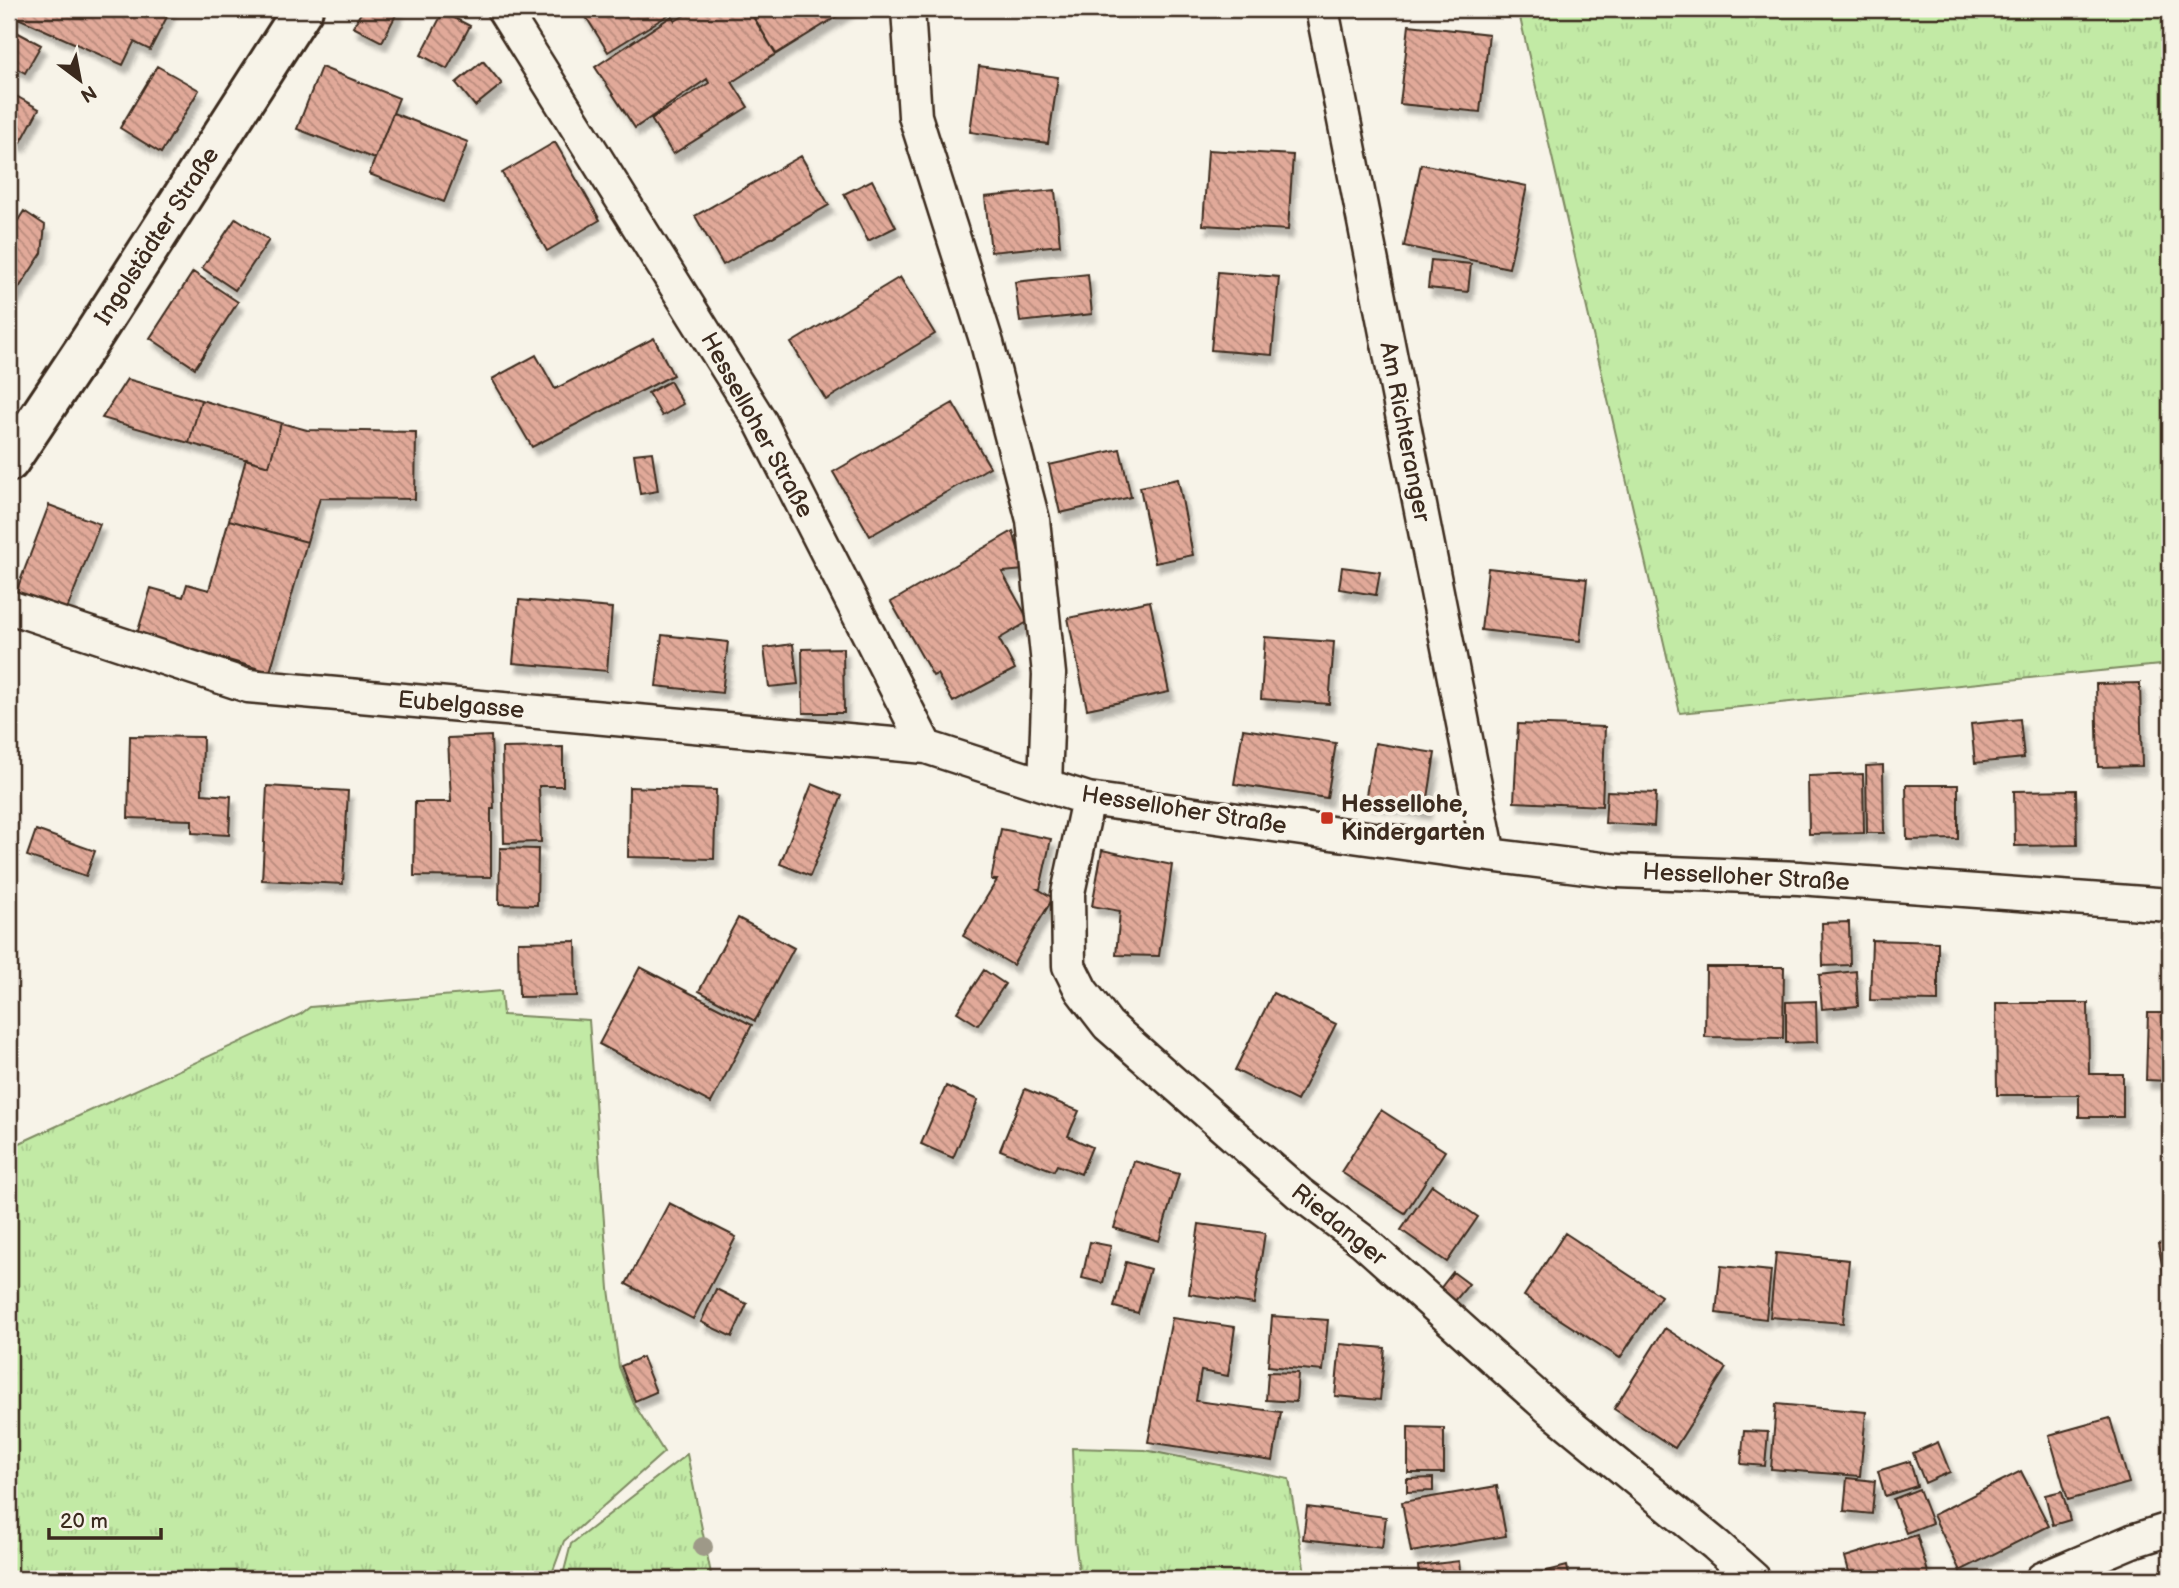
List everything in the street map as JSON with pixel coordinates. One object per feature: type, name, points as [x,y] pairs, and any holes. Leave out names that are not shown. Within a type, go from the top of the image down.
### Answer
[{"type":"main road","name":"Ingolstädter Straße","points":[[9,461],[91,339],[303,9]]},
{"type":"street","name":"Hesselloher Straße","points":[[503,9],[760,421],[926,747],[1088,799],[1489,855],[1618,870],[1799,878],[2170,905]]},
{"type":"street","points":[[908,9],[915,116],[987,344],[1033,520],[1049,674],[1045,785]]},
{"type":"street","name":"Am Richteranger","points":[[1322,9],[1489,855]]},
{"type":"street","name":"Eubelgasse","points":[[9,607],[248,686],[926,747]]},
{"type":"street","name":"Riedanger","points":[[1088,799],[1068,893],[1069,966],[1081,990],[1108,1025],[1299,1193],[1363,1241],[1549,1408],[1754,1579]]},
{"type":"street","points":[[2042,1579],[2132,1541],[2170,1529]]},
{"type":"green space","points":[[1518,9],[2170,9],[2170,664],[1680,713]]},
{"type":"green space","points":[[501,991],[503,1015],[589,1020],[609,1289],[619,1367],[634,1404],[664,1452],[564,1541],[550,1579],[9,1579],[9,1148],[301,1014],[310,1007]]},
{"type":"green space","points":[[1072,1448],[1145,1450],[1289,1479],[1306,1579],[1080,1579],[1075,1541]]},
{"type":"green space","points":[[687,1454],[712,1579],[562,1579],[571,1544]]},
{"type":"building","points":[[9,9],[171,9],[150,50],[134,42],[123,65],[9,14]]},
{"type":"building","points":[[363,9],[399,9],[382,42],[353,27]]},
{"type":"building","points":[[581,9],[678,9],[608,52]]},
{"type":"building","points":[[695,9],[748,9],[776,54],[732,82],[748,107],[673,154],[651,119],[709,83],[707,79],[635,128],[595,67],[672,16],[675,21]]},
{"type":"building","points":[[749,9],[849,9],[776,54]]},
{"type":"building","points":[[443,12],[470,26],[447,69],[421,55]]},
{"type":"building","points":[[1409,25],[1489,34],[1480,112],[1400,104]]},
{"type":"building","points":[[11,29],[41,45],[25,73],[9,64]]},
{"type":"building","points":[[483,61],[502,84],[475,106],[456,83]]},
{"type":"building","points":[[157,66],[199,90],[161,153],[120,128]]},
{"type":"building","points":[[979,66],[1058,77],[1048,143],[970,132]]},
{"type":"building","points":[[321,67],[399,98],[375,159],[297,129]]},
{"type":"building","points":[[9,92],[39,109],[20,144],[9,137]]},
{"type":"building","points":[[393,113],[468,142],[444,202],[369,174]]},
{"type":"building","points":[[555,142],[600,220],[547,251],[502,173]]},
{"type":"building","points":[[1208,150],[1293,155],[1288,230],[1203,225]]},
{"type":"building","points":[[801,156],[829,205],[723,265],[695,216]]},
{"type":"building","points":[[1421,164],[1527,186],[1509,268],[1404,246]]},
{"type":"building","points":[[872,180],[896,227],[868,241],[844,194]]},
{"type":"building","points":[[1055,190],[1060,245],[991,252],[985,197]]},
{"type":"building","points":[[24,211],[45,225],[42,253],[9,303],[9,234]]},
{"type":"building","points":[[236,218],[269,240],[235,290],[202,268]]},
{"type":"building","points":[[1431,260],[1471,264],[1468,292],[1428,288]]},
{"type":"building","points":[[193,272],[238,302],[195,368],[150,338]]},
{"type":"building","points":[[1218,272],[1279,277],[1272,355],[1211,350]]},
{"type":"building","points":[[1088,274],[1092,314],[1020,322],[1015,282]]},
{"type":"building","points":[[900,277],[935,334],[826,400],[791,343]]},
{"type":"building","points":[[654,338],[673,375],[532,447],[492,379],[536,355],[555,389]]},
{"type":"building","points":[[127,379],[201,400],[189,443],[102,418]]},
{"type":"building","points":[[670,381],[683,404],[662,416],[648,393]]},
{"type":"building","points":[[201,400],[281,423],[269,466],[189,443]]},
{"type":"building","points":[[953,403],[990,467],[870,536],[833,472]]},
{"type":"building","points":[[281,423],[307,430],[416,432],[415,499],[320,498],[307,542],[229,520],[246,459],[269,466]]},
{"type":"building","points":[[1120,449],[1131,497],[1060,513],[1049,465]]},
{"type":"building","points":[[652,452],[658,491],[640,494],[634,454]]},
{"type":"building","points":[[1178,479],[1193,555],[1155,563],[1140,487]]},
{"type":"building","points":[[49,505],[100,524],[66,612],[16,592]]},
{"type":"building","points":[[229,520],[307,542],[270,672],[137,634],[151,588],[183,597],[187,584],[209,590]]},
{"type":"building","points":[[1013,531],[1024,570],[1002,572],[1029,621],[999,639],[1015,669],[953,702],[937,674],[933,676],[891,602]]},
{"type":"building","points":[[1342,567],[1380,572],[1376,595],[1339,589]]},
{"type":"building","points":[[1488,568],[1587,579],[1580,641],[1481,630]]},
{"type":"building","points":[[519,600],[612,608],[607,671],[513,663]]},
{"type":"building","points":[[1150,601],[1169,692],[1087,709],[1068,618]]},
{"type":"building","points":[[662,635],[728,642],[722,693],[656,686]]},
{"type":"building","points":[[1265,637],[1334,642],[1329,704],[1261,699]]},
{"type":"building","points":[[793,644],[798,684],[769,687],[764,648]]},
{"type":"building","points":[[843,648],[844,713],[803,713],[802,649]]},
{"type":"building","points":[[2140,683],[2142,766],[2098,767],[2096,684]]},
{"type":"building","points":[[2020,719],[2024,758],[1975,763],[1971,724]]},
{"type":"building","points":[[1518,724],[1605,727],[1602,806],[1514,802]]},
{"type":"building","points":[[1243,729],[1336,743],[1327,798],[1234,784]]},
{"type":"building","points":[[130,736],[203,737],[202,794],[231,796],[229,835],[192,833],[192,820],[128,818]]},
{"type":"building","points":[[491,736],[494,809],[491,809],[491,877],[414,876],[415,802],[451,802],[448,738]]},
{"type":"building","points":[[1375,743],[1435,753],[1426,811],[1365,801]]},
{"type":"building","points":[[563,747],[563,786],[539,786],[541,842],[504,843],[502,748]]},
{"type":"building","points":[[1883,765],[1884,833],[1867,833],[1866,766]]},
{"type":"building","points":[[1863,774],[1864,833],[1809,834],[1808,776]]},
{"type":"building","points":[[812,784],[842,796],[810,876],[780,864]]},
{"type":"building","points":[[1906,785],[1958,785],[1958,839],[1907,840]]},
{"type":"building","points":[[267,786],[348,791],[343,884],[262,880]]},
{"type":"building","points":[[629,787],[716,790],[714,859],[628,857]]},
{"type":"building","points":[[2076,790],[2077,845],[2015,846],[2014,791]]},
{"type":"building","points":[[1607,791],[1656,793],[1654,826],[1605,823]]},
{"type":"building","points":[[1001,829],[1051,839],[1038,889],[1053,898],[1013,965],[963,936],[997,880],[991,880]]},
{"type":"building","points":[[36,830],[95,851],[86,876],[27,856]]},
{"type":"building","points":[[500,848],[538,849],[537,905],[499,904]]},
{"type":"building","points":[[1102,850],[1172,865],[1159,956],[1116,955],[1120,911],[1092,906]]},
{"type":"building","points":[[738,918],[794,948],[755,1021],[699,991]]},
{"type":"building","points":[[1849,922],[1850,965],[1823,966],[1822,923]]},
{"type":"building","points":[[1872,940],[1938,942],[1938,1001],[1870,1000]]},
{"type":"building","points":[[576,941],[577,996],[519,997],[518,942]]},
{"type":"building","points":[[640,967],[752,1025],[711,1103],[599,1044]]},
{"type":"building","points":[[1706,967],[1784,967],[1783,1038],[1705,1037]]},
{"type":"building","points":[[984,970],[1005,984],[978,1025],[957,1012]]},
{"type":"building","points":[[1856,971],[1858,1006],[1822,1009],[1819,975]]},
{"type":"building","points":[[1273,993],[1336,1024],[1297,1101],[1235,1070]]},
{"type":"building","points":[[1816,1001],[1817,1042],[1786,1043],[1786,1002]]},
{"type":"building","points":[[1996,1003],[2088,1003],[2089,1074],[2123,1074],[2123,1117],[2079,1117],[2079,1095],[1997,1095]]},
{"type":"building","points":[[2148,1013],[2170,1013],[2170,1081],[2146,1080]]},
{"type":"building","points":[[946,1086],[978,1100],[953,1158],[921,1144]]},
{"type":"building","points":[[1025,1089],[1079,1111],[1068,1136],[1092,1147],[1081,1174],[1057,1165],[1054,1171],[1000,1150]]},
{"type":"building","points":[[1381,1110],[1445,1151],[1405,1213],[1341,1172]]},
{"type":"building","points":[[1134,1161],[1179,1174],[1159,1241],[1114,1228]]},
{"type":"building","points":[[1432,1185],[1478,1217],[1447,1262],[1401,1230]]},
{"type":"building","points":[[669,1203],[736,1237],[693,1319],[626,1284]]},
{"type":"building","points":[[1199,1224],[1265,1233],[1254,1304],[1189,1294]]},
{"type":"building","points":[[1565,1233],[1661,1296],[1620,1358],[1524,1296]]},
{"type":"building","points":[[2170,1241],[2170,1305],[2158,1244]]},
{"type":"building","points":[[1090,1242],[1111,1246],[1103,1283],[1082,1278]]},
{"type":"building","points":[[1776,1253],[1849,1260],[1843,1323],[1770,1317]]},
{"type":"building","points":[[1126,1262],[1150,1269],[1138,1313],[1114,1307]]},
{"type":"building","points":[[1721,1266],[1771,1271],[1766,1319],[1716,1313]]},
{"type":"building","points":[[1453,1272],[1469,1284],[1454,1302],[1439,1290]]},
{"type":"building","points":[[716,1289],[747,1304],[732,1337],[701,1322]]},
{"type":"building","points":[[1272,1316],[1328,1320],[1323,1371],[1268,1366]]},
{"type":"building","points":[[1172,1318],[1235,1327],[1228,1376],[1201,1371],[1196,1401],[1281,1412],[1273,1461],[1148,1442]]},
{"type":"building","points":[[1665,1328],[1726,1368],[1675,1448],[1614,1409]]},
{"type":"building","points":[[1340,1344],[1385,1348],[1380,1400],[1335,1396]]},
{"type":"building","points":[[642,1357],[656,1392],[635,1401],[621,1366]]},
{"type":"building","points":[[1268,1372],[1298,1373],[1296,1402],[1266,1400]]},
{"type":"building","points":[[1776,1404],[1866,1412],[1860,1476],[1771,1469]]},
{"type":"building","points":[[2110,1418],[2129,1483],[2068,1500],[2049,1435]]},
{"type":"building","points":[[1408,1427],[1444,1428],[1444,1473],[1408,1473]]},
{"type":"building","points":[[1744,1431],[1768,1432],[1765,1466],[1741,1464]]},
{"type":"building","points":[[1938,1442],[1950,1472],[1925,1483],[1913,1453]]},
{"type":"building","points":[[1910,1461],[1917,1486],[1885,1496],[1878,1471]]},
{"type":"building","points":[[2021,1471],[2049,1526],[1960,1571],[1933,1515]]},
{"type":"building","points":[[1433,1478],[1433,1491],[1407,1492],[1407,1479]]},
{"type":"building","points":[[1847,1478],[1875,1481],[1872,1514],[1844,1511]]},
{"type":"building","points":[[1497,1486],[1506,1536],[1411,1552],[1402,1502]]},
{"type":"building","points":[[1919,1489],[1932,1523],[1906,1533],[1893,1499]]},
{"type":"building","points":[[2062,1491],[2070,1520],[2053,1525],[2045,1495]]},
{"type":"building","points":[[1307,1507],[1386,1517],[1382,1548],[1303,1539]]},
{"type":"building","points":[[1917,1535],[1930,1579],[1851,1579],[1845,1557]]},
{"type":"building","points":[[1459,1561],[1461,1579],[1419,1579],[1418,1566]]},
{"type":"building","points":[[1567,1566],[1570,1579],[1516,1579]]},
{"type":"place","name":"Hessellohe, Kindergarten","points":[[1327,818]]}]
